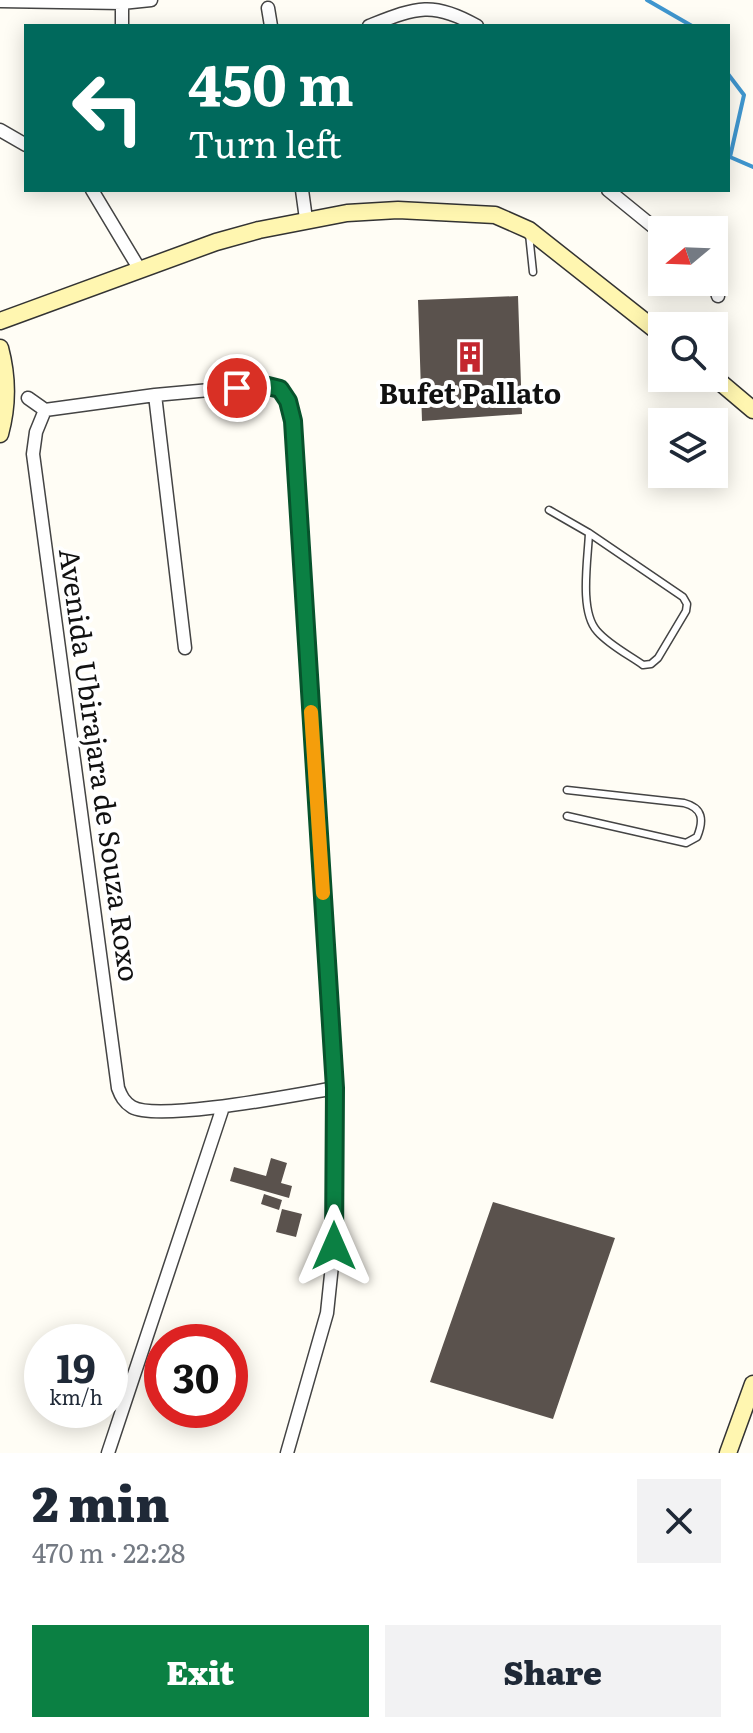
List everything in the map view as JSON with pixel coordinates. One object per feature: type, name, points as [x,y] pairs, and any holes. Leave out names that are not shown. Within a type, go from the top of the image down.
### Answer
[{"type":"main road","points":[[0,321],[216,242],[306,219],[398,210],[495,215],[529,230],[648,324]]},
{"type":"main road","points":[[0,348],[7,378],[6,413],[0,434]]},
{"type":"main road","points":[[728,388],[753,409]]},
{"type":"main road","points":[[728,1453],[749,1409],[753,1384]]},
{"type":"street","points":[[0,1],[122,3],[151,0]]},
{"type":"street","points":[[122,3],[122,24]]},
{"type":"street","points":[[268,8],[271,24]]},
{"type":"street","points":[[374,24],[424,8],[452,11],[474,24]]},
{"type":"street","points":[[0,130],[24,144]]},
{"type":"street","points":[[93,192],[140,270]]},
{"type":"street","points":[[302,192],[306,219]]},
{"type":"street","points":[[610,192],[648,223]]},
{"type":"street","points":[[28,398],[45,410],[155,395],[264,385],[280,389],[288,401],[294,437],[335,1088],[334,1246],[327,1313],[287,1453]]},
{"type":"street","points":[[155,395],[185,648]]},
{"type":"street","name":"Avenida Ubirajara de Souza Roxo","points":[[45,410],[36,432],[33,454],[118,1088],[123,1099],[133,1108],[147,1111],[223,1107]]},
{"type":"street","points":[[108,1453],[223,1107],[335,1088]]},
{"type":"lane","points":[[529,230],[533,272]]},
{"type":"lane","points":[[549,510],[589,533],[683,597],[687,604],[686,611],[658,658],[651,664],[643,665],[598,632],[590,620],[587,600],[589,533]]},
{"type":"lane","points":[[567,790],[684,803],[696,806],[702,821],[697,837],[686,843],[567,816]]},
{"type":"building","name":"Bufet Pallato","points":[[518,296],[522,414],[422,421],[418,300]]},
{"type":"building","points":[[271,1158],[287,1163],[281,1183],[292,1186],[289,1198],[230,1181],[234,1167],[266,1176]]},
{"type":"building","points":[[264,1194],[282,1200],[279,1210],[261,1204]]},
{"type":"building","points":[[493,1202],[615,1238],[553,1419],[430,1382]]},
{"type":"building","points":[[282,1209],[302,1214],[296,1237],[276,1232]]},
{"type":"waterway","points":[[647,0],[689,24]]},
{"type":"waterway","points":[[730,77],[744,95],[730,157]]},
{"type":"waterway","points":[[730,157],[753,167]]},
{"type":"slow traffic","points":[[311,712],[323,893]]},
{"type":"place","name":"Bufet Pallato","points":[[470,357]]},
{"type":"route","points":[[237,388],[264,385],[280,389],[288,401],[293,421],[335,1088],[334,1246]]}]
